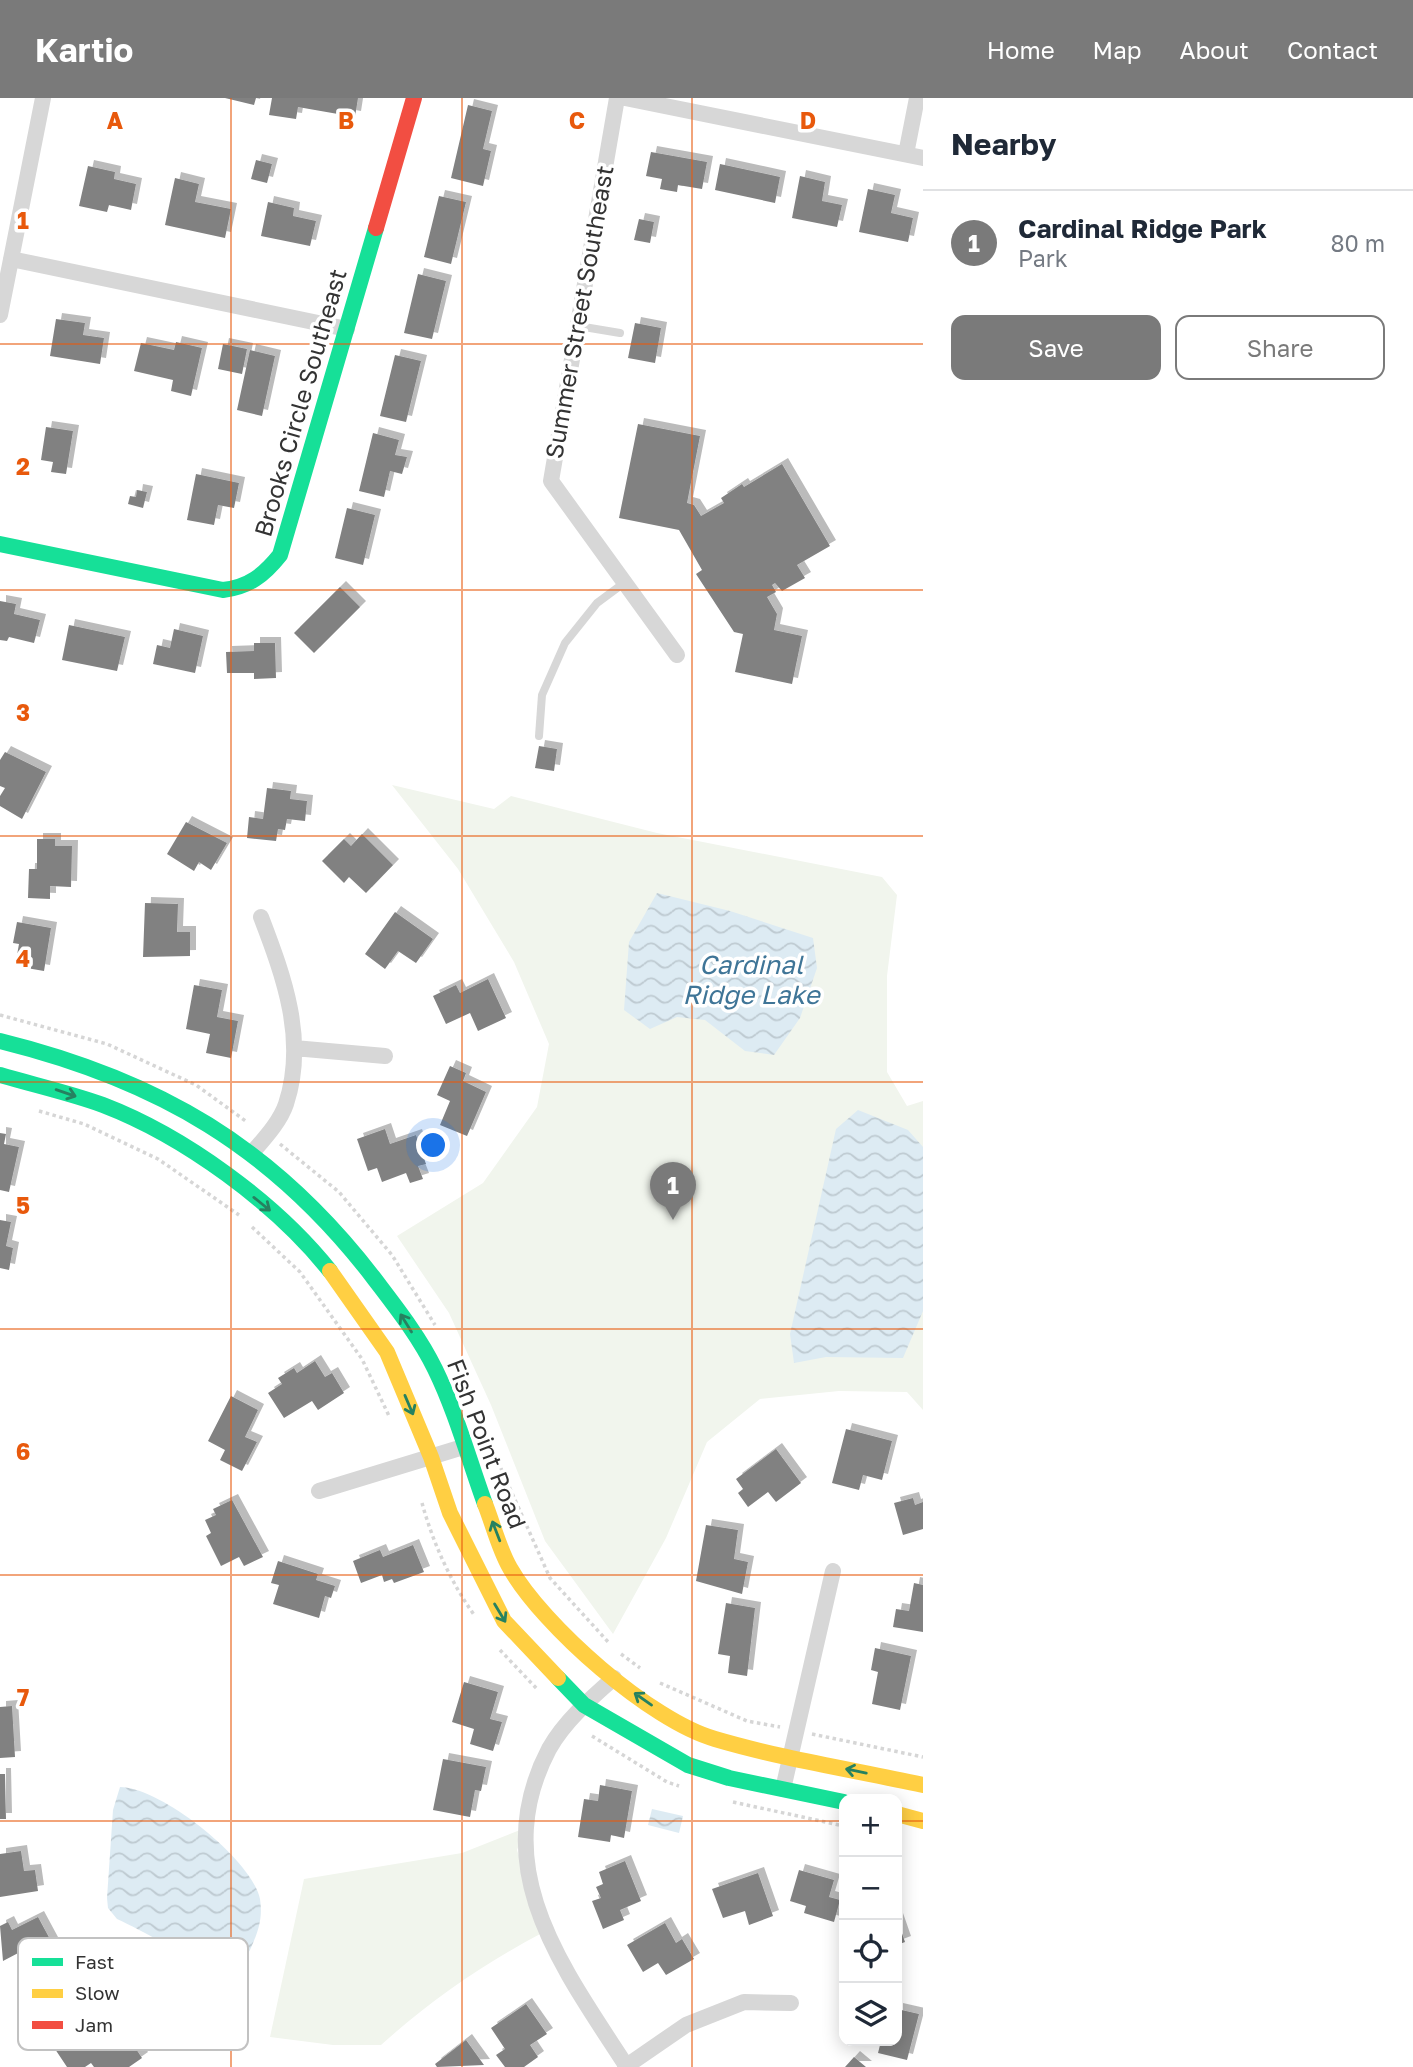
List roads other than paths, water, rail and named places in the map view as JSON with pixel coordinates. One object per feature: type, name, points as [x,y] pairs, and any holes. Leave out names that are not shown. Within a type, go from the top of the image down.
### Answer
[{"type":"street","points":[[0,315],[44,98]]},
{"type":"street","name":"Brooks Circle Southeast","points":[[0,544],[223,590],[241,589],[264,576],[281,555],[414,98]]},
{"type":"street","name":"Summer Street Southeast","points":[[617,98],[551,481],[677,654]]},
{"type":"street","points":[[625,98],[923,158]]},
{"type":"street","points":[[906,154],[917,98]]},
{"type":"street","points":[[11,259],[347,329]]},
{"type":"street","points":[[253,1153],[285,1107],[295,1060],[287,985],[261,917]]},
{"type":"street","name":"Fish Point Road","points":[[0,1041],[53,1054],[111,1075],[182,1107],[253,1153],[305,1197],[347,1243],[397,1308],[435,1368],[509,1567],[542,1614],[614,1678],[668,1716],[713,1739],[923,1785]]},
{"type":"street","points":[[294,1048],[385,1056]]},
{"type":"street","points":[[0,1075],[102,1105],[166,1134],[223,1172],[310,1246],[349,1296],[387,1352],[431,1457],[450,1513],[476,1570],[504,1621],[584,1705],[688,1765],[839,1801]]},
{"type":"street","points":[[319,1491],[463,1447]]},
{"type":"street","points":[[783,1789],[833,1571]]},
{"type":"street","points":[[614,1678],[584,1705],[550,1748],[528,1801],[523,1845],[535,1899],[556,1956],[626,2067],[686,2025],[744,2002],[791,2003]]},
{"type":"street","points":[[902,1815],[923,1821]]},
{"type":"lane","points":[[578,326],[620,333]]},
{"type":"lane","points":[[539,736],[542,695],[565,643],[597,603],[624,583]]},
{"type":"water","name":"Cardinal Ridge Lake","points":[[657,893],[730,911],[813,938],[817,968],[800,1018],[774,1055],[745,1051],[705,1020],[677,1017],[650,1029],[624,1010],[629,942]]},
{"type":"water","points":[[858,1110],[908,1130],[923,1147],[923,1311],[903,1358],[826,1357],[794,1363],[790,1334],[836,1129]]},
{"type":"water","points":[[120,1787],[137,1790],[180,1812],[223,1846],[253,1883],[260,1899],[260,1919],[248,1953],[248,1938],[154,1938],[117,1919],[108,1908],[107,1898],[113,1810]]},
{"type":"water","points":[[652,1809],[683,1816],[679,1833],[648,1825]]},
{"type":"place","name":"Cardinal Ridge Park","points":[[673,1220]]}]
